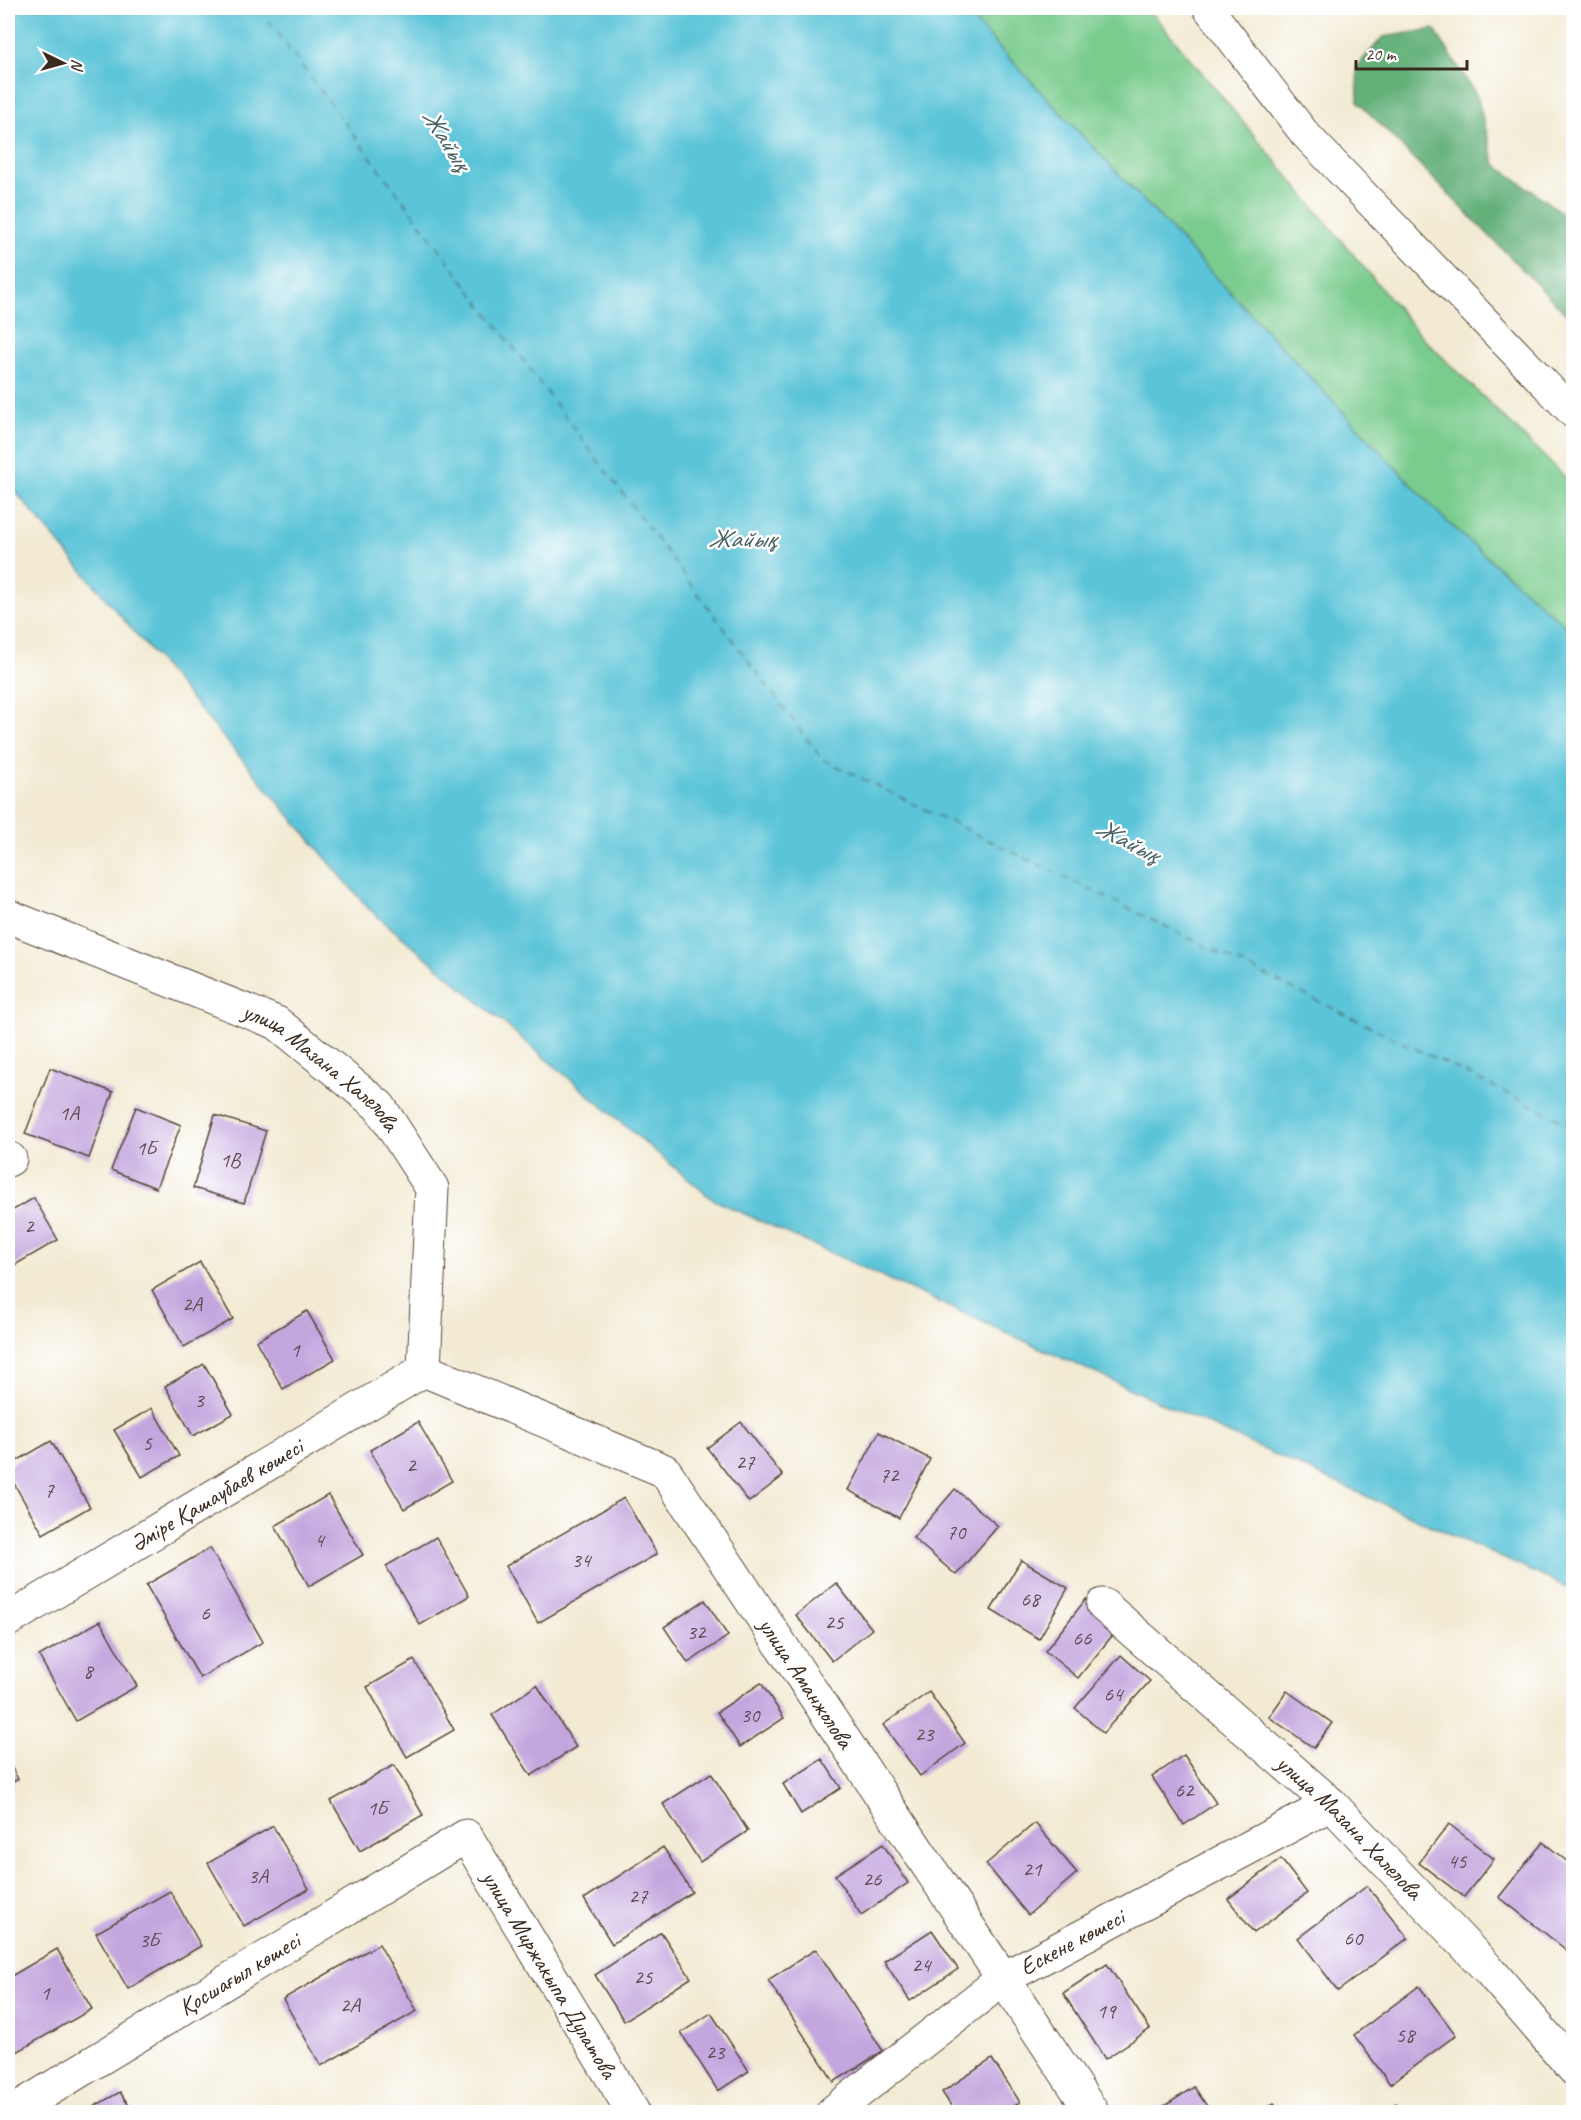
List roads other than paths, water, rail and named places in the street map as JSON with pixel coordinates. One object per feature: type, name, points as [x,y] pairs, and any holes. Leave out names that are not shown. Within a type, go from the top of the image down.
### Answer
[{"type":"street","points":[[1208,8],[1305,134],[1574,414]]},
{"type":"street","name":"улица Мазана Халелова","points":[[8,916],[277,1023],[379,1106],[432,1188],[424,1370]]},
{"type":"street","name":"Әміре Қашаубаев көшесі","points":[[8,1620],[424,1370]]},
{"type":"street","name":"улица Аманжолова","points":[[424,1370],[665,1471],[1092,2112]]},
{"type":"street","name":"улица Мазана Халелова","points":[[1103,1605],[1331,1804],[1490,1971],[1574,2069]]},
{"type":"street","name":"Ескене көшесі","points":[[833,2112],[1004,1978],[1331,1804]]},
{"type":"street","name":"Қосшағыл көшесі","points":[[12,2112],[466,1836]]},
{"type":"street","name":"улица Миржакыпа Дулатова","points":[[466,1836],[633,2112]]},
{"type":"water","name":"Жайық","points":[[8,8],[962,8],[1445,520],[1573,633],[1573,1590],[712,1199],[369,909],[8,483]]}]
